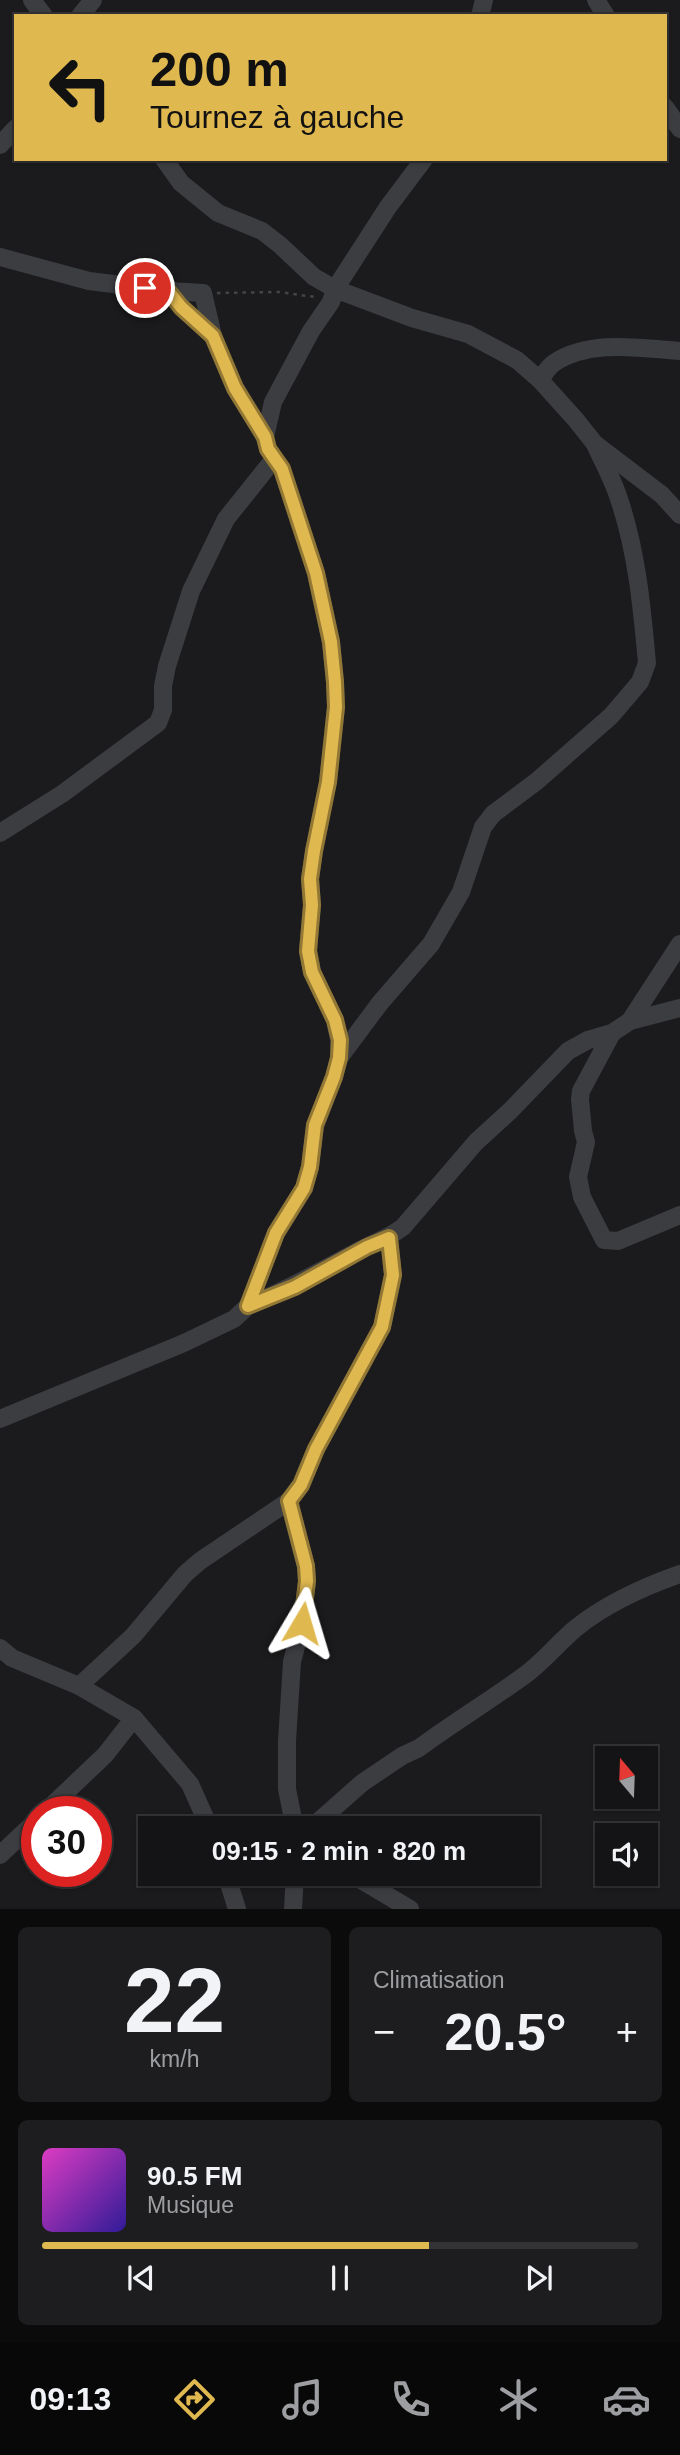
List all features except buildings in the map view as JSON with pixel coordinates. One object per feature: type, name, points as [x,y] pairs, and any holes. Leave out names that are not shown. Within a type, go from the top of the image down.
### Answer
[{"type":"street","points":[[32,0],[43,14]]},
{"type":"street","points":[[82,14],[93,0]]},
{"type":"street","points":[[667,110],[680,129]]},
{"type":"street","points":[[0,145],[14,130]]},
{"type":"street","points":[[165,161],[181,183],[218,213],[262,231],[333,295],[468,334],[517,360],[540,380],[595,444],[619,496],[631,538],[641,598],[646,673],[611,716],[537,781],[494,814],[483,827],[461,892],[431,944],[380,1003],[339,1058]]},
{"type":"street","points":[[265,437],[273,402],[311,331],[388,207],[422,161]]},
{"type":"street","points":[[0,257],[89,281],[169,292],[203,293],[213,336],[235,388],[282,469],[321,592],[331,642],[336,707],[328,782],[314,851],[308,951],[312,972],[335,1020],[340,1040],[339,1058],[315,1125],[310,1167],[304,1188],[276,1233],[248,1306]]},
{"type":"street","points":[[169,292],[181,307],[213,336]]},
{"type":"street","points":[[540,380],[551,364],[569,355],[609,347],[680,351]]},
{"type":"street","points":[[595,444],[662,495],[680,515]]},
{"type":"street","points":[[0,833],[62,794],[158,723],[163,710],[163,686],[167,666],[191,591],[226,519],[274,458]]},
{"type":"street","points":[[630,1021],[680,944]]},
{"type":"street","points":[[0,1419],[212,1331],[234,1319],[248,1306],[295,1287],[367,1247],[389,1238],[403,1227],[476,1142],[568,1051],[588,1040],[612,1033],[630,1021],[680,1008]]},
{"type":"street","points":[[612,1033],[581,1091],[580,1113],[586,1142],[578,1177],[582,1196],[604,1240],[609,1242],[618,1241],[680,1214]]},
{"type":"street","points":[[79,1686],[132,1636],[200,1560],[289,1501],[301,1485],[316,1449],[382,1327],[393,1275],[389,1238]]},
{"type":"street","points":[[289,1501],[306,1566],[307,1581],[302,1623],[292,1662],[287,1741],[287,1789],[292,1816]]},
{"type":"street","points":[[325,1816],[362,1783],[419,1748],[526,1675],[575,1629],[605,1607],[655,1582],[680,1574]]},
{"type":"street","points":[[0,1648],[12,1658],[79,1686],[134,1718],[190,1784],[204,1816]]},
{"type":"street","points":[[62,1796],[105,1755],[134,1718]]},
{"type":"street","points":[[0,1854],[21,1835]]},
{"type":"street","points":[[230,1886],[237,1909]]},
{"type":"street","points":[[293,1909],[294,1886]]},
{"type":"street","points":[[372,1886],[411,1909]]},
{"type":"path","points":[[203,293],[279,292],[333,295]]},
{"type":"route","points":[[145,288],[169,292],[181,307],[213,336],[235,388],[282,469],[316,573],[331,642],[336,707],[328,782],[310,879],[312,905],[308,951],[312,972],[335,1020],[340,1040],[339,1058],[315,1125],[310,1167],[304,1188],[276,1233],[248,1306],[295,1287],[367,1247],[389,1238],[393,1275],[382,1327],[316,1449],[301,1485],[289,1501],[306,1566],[302,1623]]}]
